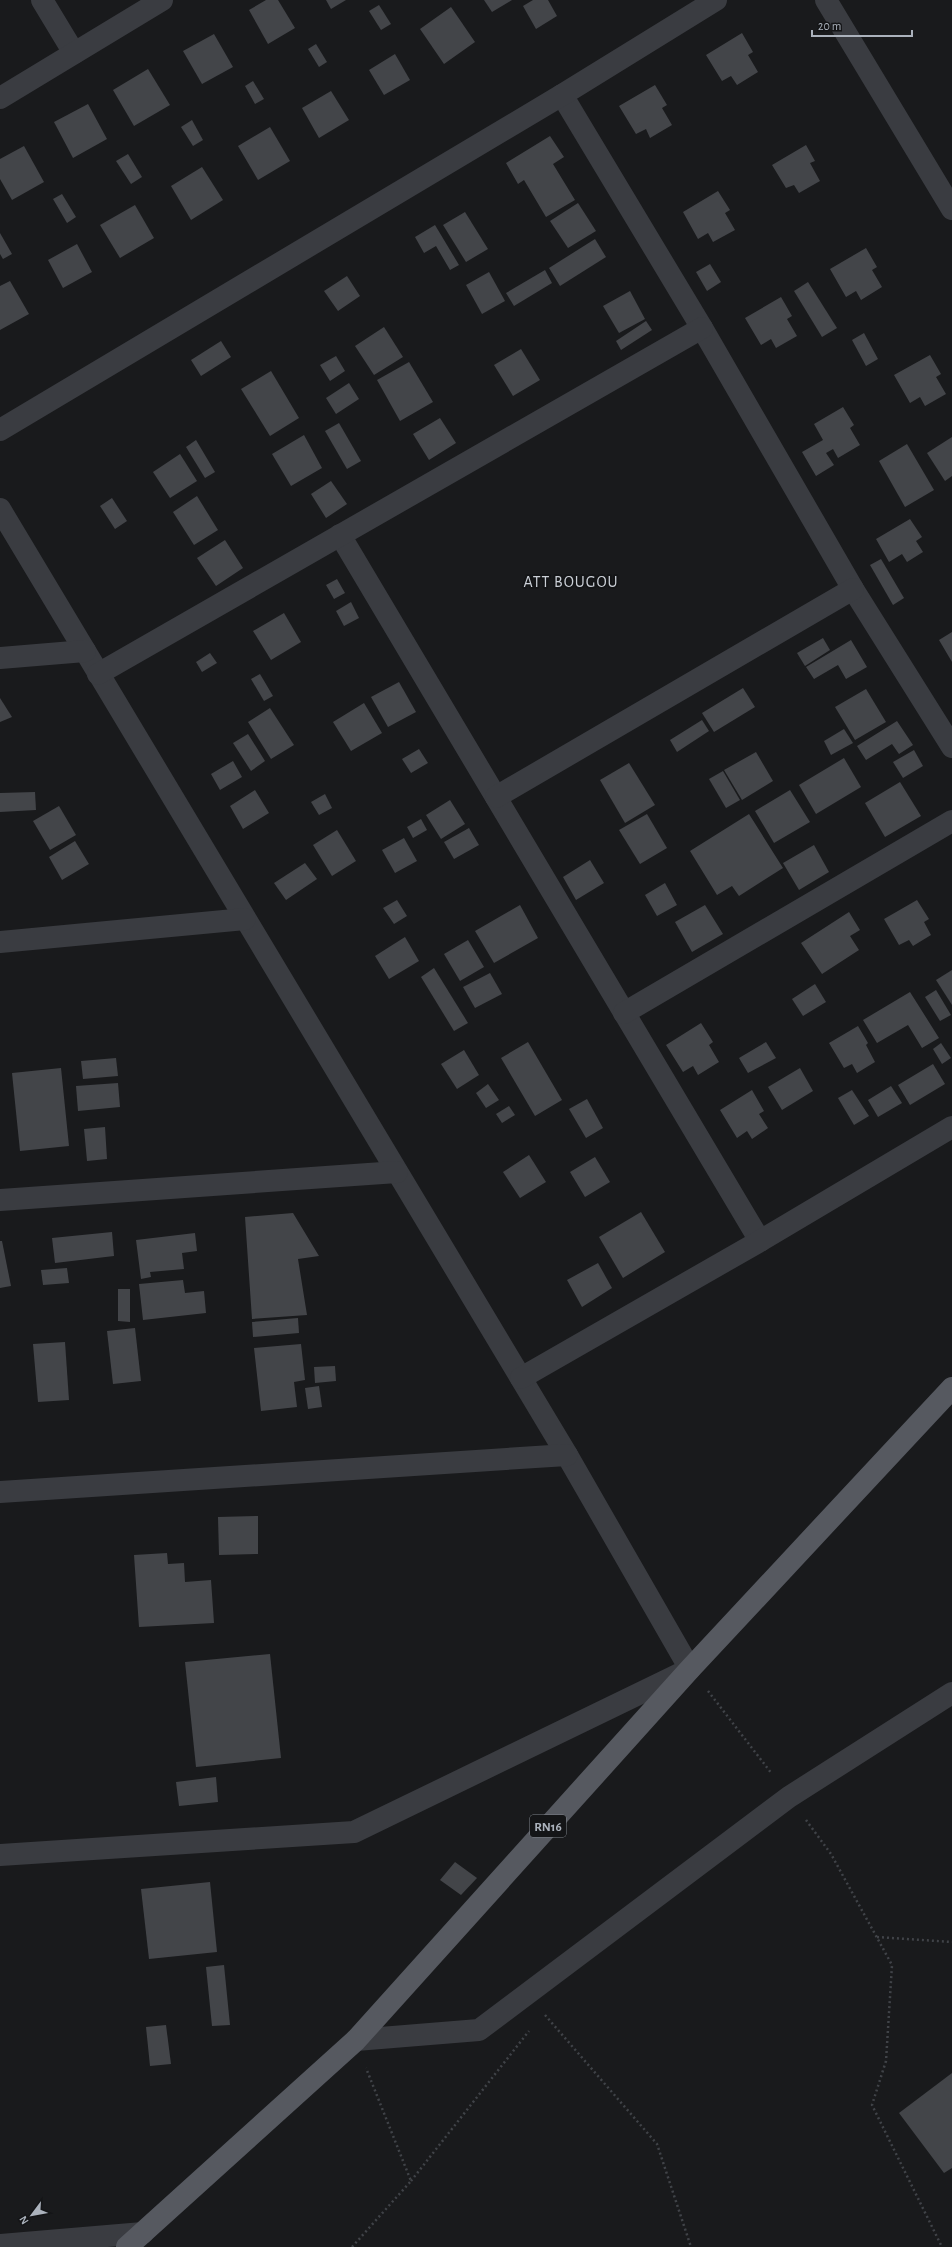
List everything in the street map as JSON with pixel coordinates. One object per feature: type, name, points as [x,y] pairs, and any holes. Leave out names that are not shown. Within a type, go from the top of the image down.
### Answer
[{"type":"main road","name":"RN16","points":[[135,2240],[356,2040],[690,1669],[952,1388]]},
{"type":"street","points":[[42,0],[74,53]]},
{"type":"street","points":[[0,98],[162,0]]},
{"type":"street","points":[[0,430],[562,95],[716,0]]},
{"type":"street","points":[[826,0],[952,209]]},
{"type":"street","points":[[562,95],[702,328],[853,589],[952,747]]},
{"type":"street","points":[[98,674],[702,328]]},
{"type":"street","points":[[0,509],[566,1455],[690,1669],[354,1832],[0,1855]]},
{"type":"street","points":[[340,535],[760,1241]]},
{"type":"street","points":[[496,797],[853,589]]},
{"type":"street","points":[[0,658],[85,651]]},
{"type":"street","points":[[624,1013],[952,821]]},
{"type":"street","points":[[0,942],[245,919]]},
{"type":"street","points":[[520,1378],[760,1241],[952,1127]]},
{"type":"street","points":[[0,1200],[397,1172]]},
{"type":"street","points":[[0,1492],[566,1455]]},
{"type":"street","points":[[356,2040],[479,2030],[789,1797],[952,1693]]},
{"type":"street","points":[[0,2245],[135,2240]]},
{"type":"path","points":[[690,1669],[831,1854],[892,1965],[886,2062],[872,2105],[942,2247]]},
{"type":"path","points":[[876,1937],[952,1942]]},
{"type":"path","points":[[543,2013],[657,2144],[691,2247]]},
{"type":"path","points":[[352,2247],[410,2181],[533,2026]]},
{"type":"path","points":[[356,2040],[410,2181]]},
{"type":"building","points":[[266,0],[278,0],[295,28],[268,44],[249,10]]},
{"type":"building","points":[[326,0],[346,0],[331,9]]},
{"type":"building","points":[[484,0],[512,0],[492,12]]},
{"type":"building","points":[[533,0],[548,0],[557,16],[536,29],[523,6]]},
{"type":"building","points":[[379,5],[391,24],[381,30],[369,11]]},
{"type":"building","points":[[451,7],[475,42],[444,64],[420,29]]},
{"type":"building","points":[[742,33],[753,52],[748,55],[758,72],[737,85],[731,76],[722,81],[706,55]]},
{"type":"building","points":[[214,34],[233,67],[202,84],[183,51]]},
{"type":"building","points":[[316,44],[327,62],[319,67],[308,49]]},
{"type":"building","points":[[395,54],[410,80],[384,95],[369,70]]},
{"type":"building","points":[[148,69],[170,105],[134,126],[113,90]]},
{"type":"building","points":[[253,81],[264,99],[255,104],[245,86]]},
{"type":"building","points":[[655,85],[667,105],[662,108],[672,125],[650,138],[646,129],[636,134],[619,106]]},
{"type":"building","points":[[331,91],[349,120],[319,138],[302,108]]},
{"type":"building","points":[[88,104],[107,139],[73,158],[54,122]]},
{"type":"building","points":[[192,120],[203,140],[193,146],[181,127]]},
{"type":"building","points":[[270,127],[290,161],[258,180],[238,146]]},
{"type":"building","points":[[550,136],[564,157],[553,164],[575,200],[546,217],[524,180],[518,184],[506,163]]},
{"type":"building","points":[[806,145],[815,161],[810,163],[820,181],[799,193],[794,185],[786,188],[772,165]]},
{"type":"building","points":[[24,146],[44,182],[12,200],[0,179],[0,159]]},
{"type":"building","points":[[128,154],[142,177],[131,184],[116,161]]},
{"type":"building","points":[[202,167],[223,200],[191,220],[171,186]]},
{"type":"building","points":[[718,191],[730,210],[725,213],[735,230],[713,242],[708,233],[698,239],[683,212]]},
{"type":"building","points":[[62,194],[76,217],[67,223],[53,199]]},
{"type":"building","points":[[578,203],[596,231],[568,248],[550,221]]},
{"type":"building","points":[[135,205],[154,238],[120,258],[100,225]]},
{"type":"building","points":[[465,212],[488,249],[466,262],[443,225]]},
{"type":"building","points":[[435,225],[459,265],[450,270],[436,246],[424,253],[415,237]]},
{"type":"building","points":[[0,233],[12,254],[3,259],[0,254]]},
{"type":"building","points":[[595,239],[606,257],[560,286],[549,268]]},
{"type":"building","points":[[77,244],[92,272],[63,288],[48,260]]},
{"type":"building","points":[[866,248],[877,267],[872,270],[882,287],[861,300],[856,291],[846,297],[830,269]]},
{"type":"building","points":[[710,264],[721,282],[707,291],[696,272]]},
{"type":"building","points":[[545,270],[552,283],[514,306],[506,293]]},
{"type":"building","points":[[489,272],[505,301],[482,314],[466,285]]},
{"type":"building","points":[[347,276],[360,296],[338,311],[324,291]]},
{"type":"building","points":[[10,281],[29,314],[0,330],[0,286]]},
{"type":"building","points":[[808,282],[837,328],[822,337],[794,291]]},
{"type":"building","points":[[630,291],[645,319],[619,333],[603,306]]},
{"type":"building","points":[[781,297],[792,316],[787,319],[797,336],[776,348],[771,339],[761,345],[745,318]]},
{"type":"building","points":[[646,321],[652,330],[621,350],[616,341]]},
{"type":"building","points":[[384,327],[403,357],[374,375],[355,346]]},
{"type":"building","points":[[864,333],[878,359],[866,366],[852,340]]},
{"type":"building","points":[[221,341],[231,357],[201,376],[191,360]]},
{"type":"building","points":[[521,349],[540,380],[513,396],[494,365]]},
{"type":"building","points":[[930,355],[941,374],[936,377],[946,394],[925,406],[920,397],[910,403],[894,375]]},
{"type":"building","points":[[336,356],[345,371],[330,381],[320,365]]},
{"type":"building","points":[[409,362],[433,402],[400,421],[377,380]]},
{"type":"building","points":[[271,371],[299,418],[270,436],[241,389]]},
{"type":"building","points":[[349,383],[359,399],[336,414],[326,398]]},
{"type":"building","points":[[843,407],[854,425],[850,428],[860,445],[838,458],[833,449],[826,453],[834,465],[816,476],[802,452],[823,440],[814,424]]},
{"type":"building","points":[[440,418],[456,443],[429,460],[413,434]]},
{"type":"building","points":[[339,423],[361,461],[347,469],[325,431]]},
{"type":"building","points":[[304,435],[322,468],[291,486],[272,454]]},
{"type":"building","points":[[952,437],[952,476],[945,481],[927,453]]},
{"type":"building","points":[[196,440],[215,472],[205,478],[186,447]]},
{"type":"building","points":[[907,444],[934,490],[905,507],[879,461]]},
{"type":"building","points":[[180,454],[197,481],[170,498],[153,472]]},
{"type":"building","points":[[331,481],[347,504],[326,518],[311,494]]},
{"type":"building","points":[[197,496],[218,530],[194,545],[173,512]]},
{"type":"building","points":[[112,498],[127,521],[115,529],[100,506]]},
{"type":"building","points":[[910,519],[922,537],[916,541],[923,552],[907,562],[902,554],[889,562],[876,539]]},
{"type":"building","points":[[225,540],[243,568],[216,586],[197,558]]},
{"type":"building","points":[[881,559],[904,598],[893,605],[870,565]]},
{"type":"building","points":[[337,579],[345,593],[334,599],[326,585]]},
{"type":"building","points":[[351,602],[359,618],[344,626],[336,611]]},
{"type":"building","points":[[284,613],[301,642],[271,660],[253,631]]},
{"type":"building","points":[[952,632],[952,662],[939,640]]},
{"type":"building","points":[[823,638],[830,650],[805,666],[797,653]]},
{"type":"building","points":[[851,640],[867,667],[846,679],[838,665],[814,679],[806,667]]},
{"type":"building","points":[[210,653],[217,663],[202,672],[196,662]]},
{"type":"building","points":[[260,674],[273,696],[264,701],[251,679]]},
{"type":"building","points":[[399,682],[416,712],[388,727],[371,697]]},
{"type":"building","points":[[743,688],[755,707],[714,732],[702,713]]},
{"type":"building","points":[[866,689],[886,722],[855,740],[835,707]]},
{"type":"building","points":[[0,698],[12,717],[0,722]]},
{"type":"building","points":[[364,703],[382,733],[351,751],[333,722]]},
{"type":"building","points":[[270,708],[294,745],[271,759],[248,722]]},
{"type":"building","points":[[702,720],[709,731],[677,752],[670,740]]},
{"type":"building","points":[[897,721],[913,745],[899,754],[892,744],[866,760],[857,746]]},
{"type":"building","points":[[844,729],[853,743],[831,755],[824,741]]},
{"type":"building","points":[[248,734],[265,761],[251,771],[233,743]]},
{"type":"building","points":[[419,749],[428,763],[411,773],[402,759]]},
{"type":"building","points":[[914,750],[923,766],[903,778],[893,762]]},
{"type":"building","points":[[756,752],[773,781],[742,800],[724,770]]},
{"type":"building","points":[[844,758],[861,787],[816,814],[799,785]]},
{"type":"building","points":[[233,761],[242,777],[220,790],[211,774]]},
{"type":"building","points":[[629,763],[655,805],[625,823],[600,780]]},
{"type":"building","points":[[723,771],[740,800],[726,808],[709,779]]},
{"type":"building","points":[[900,782],[921,816],[885,837],[865,803]]},
{"type":"building","points":[[255,790],[269,813],[243,829],[230,806]]},
{"type":"building","points":[[790,790],[810,822],[774,843],[755,811]]},
{"type":"building","points":[[35,792],[36,810],[0,812],[0,793]]},
{"type":"building","points":[[325,794],[332,808],[319,815],[311,802]]},
{"type":"building","points":[[450,800],[465,824],[441,839],[426,815]]},
{"type":"building","points":[[59,806],[76,835],[50,850],[33,821]]},
{"type":"building","points":[[647,814],[667,848],[640,864],[619,830]]},
{"type":"building","points":[[749,814],[783,868],[739,896],[732,886],[717,895],[690,851]]},
{"type":"building","points":[[421,819],[427,830],[413,838],[407,827]]},
{"type":"building","points":[[469,828],[479,845],[454,859],[444,842]]},
{"type":"building","points":[[337,830],[356,861],[332,876],[313,845]]},
{"type":"building","points":[[404,838],[417,861],[395,873],[382,850]]},
{"type":"building","points":[[75,841],[89,864],[62,880],[49,857]]},
{"type":"building","points":[[814,845],[829,872],[799,890],[783,863]]},
{"type":"building","points":[[590,860],[604,883],[576,900],[563,877]]},
{"type":"building","points":[[305,863],[317,879],[286,900],[274,883]]},
{"type":"building","points":[[665,883],[677,905],[657,916],[645,895]]},
{"type":"building","points":[[397,900],[407,916],[394,924],[383,908]]},
{"type":"building","points":[[917,900],[929,919],[924,922],[931,935],[913,946],[909,940],[899,945],[884,919]]},
{"type":"building","points":[[520,905],[538,938],[494,963],[475,931]]},
{"type":"building","points":[[705,905],[723,934],[692,952],[675,922]]},
{"type":"building","points":[[849,912],[860,930],[850,936],[859,950],[822,974],[801,943]]},
{"type":"building","points":[[405,937],[419,961],[389,979],[375,956]]},
{"type":"building","points":[[468,940],[484,967],[460,981],[444,954]]},
{"type":"building","points":[[434,968],[468,1023],[454,1031],[421,977]]},
{"type":"building","points":[[952,970],[952,1005],[936,980]]},
{"type":"building","points":[[490,973],[502,994],[475,1008],[463,987]]},
{"type":"building","points":[[815,984],[826,1002],[803,1016],[792,999]]},
{"type":"building","points":[[936,990],[951,1015],[940,1021],[925,997]]},
{"type":"building","points":[[910,992],[939,1038],[922,1048],[908,1025],[877,1043],[863,1020]]},
{"type":"building","points":[[701,1023],[713,1042],[709,1045],[719,1062],[698,1075],[693,1066],[683,1072],[666,1045]]},
{"type":"building","points":[[858,1026],[868,1043],[866,1045],[875,1062],[857,1073],[852,1064],[844,1068],[829,1043]]},
{"type":"building","points":[[528,1042],[562,1100],[535,1116],[501,1058]]},
{"type":"building","points":[[766,1042],[776,1058],[748,1073],[739,1058]]},
{"type":"building","points":[[941,1043],[951,1058],[942,1064],[933,1049]]},
{"type":"building","points":[[464,1050],[479,1075],[457,1089],[441,1064]]},
{"type":"building","points":[[116,1058],[118,1076],[83,1079],[81,1061]]},
{"type":"building","points":[[933,1064],[945,1084],[910,1105],[898,1085]]},
{"type":"building","points":[[61,1068],[69,1146],[20,1151],[12,1073]]},
{"type":"building","points":[[800,1068],[813,1091],[782,1110],[768,1087]]},
{"type":"building","points":[[118,1083],[120,1107],[78,1111],[76,1086]]},
{"type":"building","points":[[488,1084],[499,1100],[486,1108],[476,1093]]},
{"type":"building","points":[[891,1086],[902,1103],[878,1117],[868,1100]]},
{"type":"building","points":[[752,1090],[764,1111],[759,1114],[768,1128],[752,1139],[747,1131],[737,1138],[720,1110]]},
{"type":"building","points":[[852,1090],[869,1116],[854,1125],[838,1098]]},
{"type":"building","points":[[587,1099],[603,1128],[586,1138],[569,1109]]},
{"type":"building","points":[[509,1106],[515,1115],[502,1123],[496,1114]]},
{"type":"building","points":[[105,1127],[107,1159],[87,1161],[84,1129]]},
{"type":"building","points":[[529,1155],[546,1182],[520,1198],[503,1172]]},
{"type":"building","points":[[595,1157],[610,1182],[585,1197],[570,1172]]},
{"type":"building","points":[[641,1212],[665,1252],[623,1278],[599,1237]]},
{"type":"building","points":[[293,1213],[319,1256],[298,1259],[307,1315],[252,1319],[245,1217]]},
{"type":"building","points":[[112,1232],[114,1256],[55,1263],[52,1238]]},
{"type":"building","points":[[195,1233],[197,1251],[182,1253],[184,1269],[150,1272],[151,1277],[141,1279],[136,1240]]},
{"type":"building","points":[[0,1241],[2,1241],[11,1286],[0,1288]]},
{"type":"building","points":[[598,1263],[612,1288],[582,1307],[567,1280]]},
{"type":"building","points":[[67,1268],[69,1283],[43,1285],[41,1270]]},
{"type":"building","points":[[183,1280],[185,1293],[204,1291],[206,1313],[143,1320],[139,1284]]},
{"type":"building","points":[[118,1289],[130,1289],[130,1322],[118,1321]]},
{"type":"building","points":[[298,1318],[299,1333],[253,1337],[252,1322]]},
{"type":"building","points":[[135,1328],[141,1381],[113,1384],[107,1331]]},
{"type":"building","points":[[65,1342],[69,1400],[38,1402],[33,1344]]},
{"type":"building","points":[[301,1344],[305,1380],[294,1382],[297,1407],[261,1411],[254,1348]]},
{"type":"building","points":[[335,1366],[336,1381],[315,1383],[314,1367]]},
{"type":"building","points":[[319,1386],[322,1407],[308,1409],[305,1388]]},
{"type":"building","points":[[258,1516],[258,1554],[219,1555],[218,1517]]},
{"type":"building","points":[[167,1553],[168,1564],[184,1563],[185,1582],[211,1580],[214,1623],[139,1627],[134,1555]]},
{"type":"building","points":[[270,1654],[281,1758],[196,1767],[185,1662]]},
{"type":"building","points":[[216,1777],[218,1802],[179,1806],[176,1782]]},
{"type":"building","points":[[455,1862],[477,1878],[461,1895],[440,1880]]},
{"type":"building","points":[[210,1882],[217,1952],[149,1959],[141,1889]]},
{"type":"building","points":[[224,1965],[230,2025],[212,2026],[206,1967]]},
{"type":"building","points":[[166,2025],[171,2064],[150,2066],[146,2027]]},
{"type":"building","points":[[952,2073],[952,2168],[944,2173],[899,2113]]},
{"type":"district","name":"ATT BOUGOU","points":[[571,581]]}]
